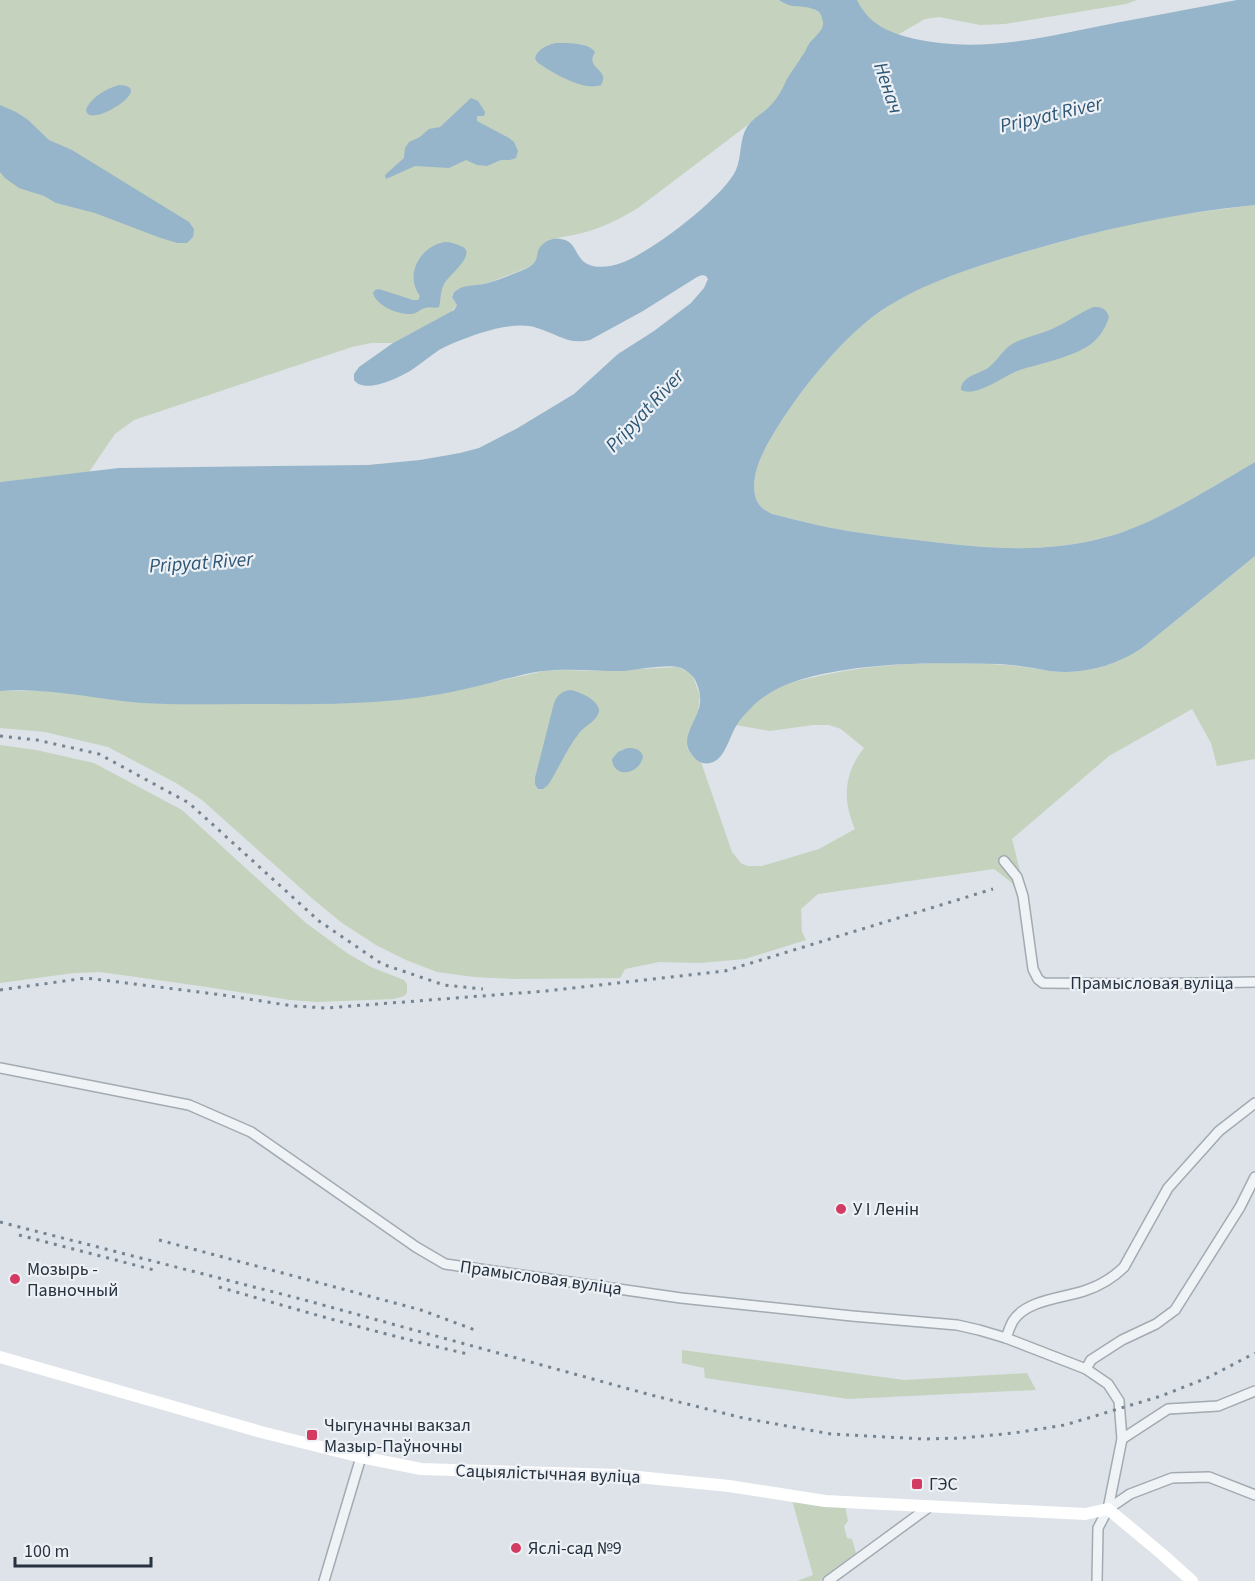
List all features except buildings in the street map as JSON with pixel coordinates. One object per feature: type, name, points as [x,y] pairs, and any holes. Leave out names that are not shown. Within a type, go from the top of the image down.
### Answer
[{"type":"street","name":"Прамысловая вуліца","points":[[1004,861],[1017,877],[1023,896],[1033,969],[1043,983],[1255,982]]},
{"type":"street","name":"Прамысловая вуліца","points":[[0,1068],[189,1105],[226,1120],[251,1132],[445,1264],[681,1298],[957,1325],[1006,1338],[1086,1369],[1108,1384],[1119,1401],[1122,1439],[1108,1509],[1098,1528],[1097,1581]]},
{"type":"street","points":[[1006,1338],[1014,1320],[1024,1310],[1048,1299],[1086,1291],[1116,1275],[1127,1262],[1167,1188],[1219,1131],[1255,1103]]},
{"type":"street","points":[[1086,1369],[1090,1360],[1122,1340],[1156,1324],[1175,1310],[1240,1207],[1255,1177]]},
{"type":"street","name":"Сацыялістычная вуліца","points":[[0,1357],[251,1429],[361,1457],[421,1469],[618,1475],[729,1486],[825,1501],[1085,1514],[1108,1509],[1130,1494],[1172,1478],[1209,1477],[1255,1495]]},
{"type":"street","points":[[1122,1439],[1168,1409],[1218,1406],[1255,1391]]},
{"type":"street","points":[[324,1581],[361,1457]]},
{"type":"street","points":[[828,1581],[928,1507]]},
{"type":"street","points":[[1108,1509],[1192,1581]]},
{"type":"green space","points":[[0,0],[1137,0],[1126,4],[1005,24],[980,25],[939,17],[925,19],[757,117],[638,208],[597,229],[549,240],[529,267],[488,283],[458,289],[452,297],[457,305],[451,312],[393,343],[371,343],[352,347],[134,420],[115,434],[89,472],[0,482]]},
{"type":"green space","points":[[1255,205],[1255,462],[1186,502],[1132,529],[1090,541],[1043,547],[996,548],[848,531],[772,514],[762,508],[757,501],[754,487],[758,464],[774,432],[802,391],[854,333],[872,317],[905,296],[970,269],[1092,234],[1147,221]]},
{"type":"green space","points":[[1255,556],[1255,759],[1217,766],[1211,743],[1192,709],[1109,756],[1012,839],[1025,891],[1019,896],[1012,883],[994,869],[818,894],[801,909],[802,932],[806,940],[745,959],[700,963],[659,962],[625,969],[620,978],[474,977],[437,972],[406,960],[376,945],[342,923],[202,800],[176,783],[108,747],[45,732],[0,728],[0,691],[54,691],[142,703],[397,700],[448,692],[544,671],[678,667],[690,673],[700,696],[698,712],[687,747],[690,753],[701,762],[732,852],[741,863],[747,866],[762,866],[819,849],[855,829],[848,808],[847,787],[852,767],[864,748],[841,729],[829,725],[770,731],[736,725],[750,708],[768,693],[803,680],[862,668],[886,666],[934,663],[1012,665],[1063,672],[1098,668],[1121,660],[1142,648]]},
{"type":"green space","points":[[0,745],[36,750],[94,763],[182,810],[306,923],[347,953],[371,967],[404,980],[407,984],[407,993],[394,999],[317,1002],[100,972],[74,973],[0,983]]},
{"type":"green space","points":[[682,1350],[904,1380],[1027,1373],[1036,1390],[848,1399],[705,1378],[704,1368],[682,1363]]},
{"type":"green space","points":[[792,1500],[845,1507],[848,1521],[844,1526],[847,1538],[852,1539],[856,1553],[820,1581],[797,1581],[813,1575]]},
{"type":"water","points":[[779,0],[857,0],[874,22],[889,31],[915,39],[965,45],[1015,42],[1237,0],[1255,0],[1255,205],[1168,217],[1081,236],[972,268],[938,281],[890,305],[854,333],[802,391],[764,451],[758,464],[754,487],[757,501],[762,508],[772,514],[829,528],[973,546],[1043,547],[1090,541],[1132,529],[1186,502],[1255,462],[1255,556],[1142,648],[1121,660],[1098,668],[1074,672],[999,664],[941,663],[864,667],[807,678],[783,686],[761,699],[738,722],[720,757],[710,763],[703,763],[696,759],[687,744],[700,703],[697,684],[687,671],[672,666],[621,671],[543,671],[437,695],[341,704],[154,704],[53,692],[0,691],[0,482],[119,468],[368,465],[460,453],[479,448],[516,429],[574,394],[618,354],[691,303],[704,288],[708,279],[706,276],[697,277],[643,311],[590,340],[569,340],[528,326],[508,327],[465,338],[439,350],[416,367],[392,380],[366,386],[354,380],[354,374],[359,367],[393,343],[454,310],[457,305],[452,297],[456,291],[464,287],[492,282],[528,268],[536,259],[539,248],[547,241],[557,239],[568,241],[586,263],[601,267],[612,266],[634,257],[667,237],[702,209],[729,182],[736,170],[747,127],[771,106],[811,41],[823,26],[822,16],[816,10],[789,5]]},
{"type":"water","points":[[556,43],[577,44],[592,49],[595,52],[593,62],[603,75],[601,85],[586,86],[577,83],[559,76],[537,62],[536,55],[541,50]]},
{"type":"water","points":[[119,85],[128,87],[131,91],[128,97],[103,113],[88,114],[86,110],[95,98],[109,88]]},
{"type":"water","points":[[471,98],[478,101],[485,112],[484,116],[477,116],[477,121],[514,142],[518,151],[516,158],[501,160],[487,166],[466,160],[449,168],[415,166],[386,179],[386,174],[404,158],[405,148],[409,142],[420,137],[429,129],[440,127]]},
{"type":"water","points":[[0,105],[27,119],[49,140],[72,150],[189,222],[194,229],[193,237],[187,243],[177,243],[95,213],[56,203],[44,196],[19,188],[0,172]]},
{"type":"water","points":[[445,242],[463,247],[466,255],[444,284],[439,307],[427,307],[407,314],[383,306],[375,298],[373,293],[379,289],[418,300],[420,296],[415,288],[414,279],[417,263],[428,249]]},
{"type":"water","points":[[1093,307],[1103,309],[1109,317],[1100,335],[1091,344],[1065,357],[1017,371],[978,390],[967,392],[961,390],[967,378],[988,368],[1005,349],[1052,329]]},
{"type":"water","points":[[570,690],[593,700],[599,711],[594,720],[575,738],[548,785],[543,789],[538,789],[535,778],[554,703],[560,694]]},
{"type":"water","points":[[627,748],[641,752],[643,757],[636,768],[621,772],[613,765],[612,759],[618,752]]},
{"type":"railway","points":[[0,736],[37,740],[99,754],[189,803],[319,921],[382,964],[444,985],[483,989]]},
{"type":"railway","points":[[0,990],[86,978],[293,1006],[326,1008],[546,991],[725,971],[993,889]]},
{"type":"railway","points":[[0,1222],[301,1299],[651,1395],[743,1418],[831,1434],[924,1439],[962,1438],[1065,1425],[1161,1396],[1207,1378],[1255,1353]]},
{"type":"railway","points":[[19,1235],[158,1271]]},
{"type":"railway","points":[[159,1240],[421,1310],[475,1330]]},
{"type":"railway","points":[[219,1287],[374,1331],[468,1354]]},
{"type":"place","name":"У І Ленін","points":[[841,1209]]},
{"type":"place","name":"Мозырь - Павночный","points":[[15,1279]]},
{"type":"place","name":"Чыгуначны вакзал Мазыр-Паўночны","points":[[312,1435]]},
{"type":"place","name":"ГЭС","points":[[917,1484]]},
{"type":"place","name":"Яслі-сад №9","points":[[516,1548]]},
{"type":"water label","name":"Ненач","points":[[888,88]]},
{"type":"water label","name":"Pripyat River","points":[[1051,115]]},
{"type":"water label","name":"Pripyat River","points":[[645,411]]},
{"type":"water label","name":"Pripyat River","points":[[201,563]]}]
